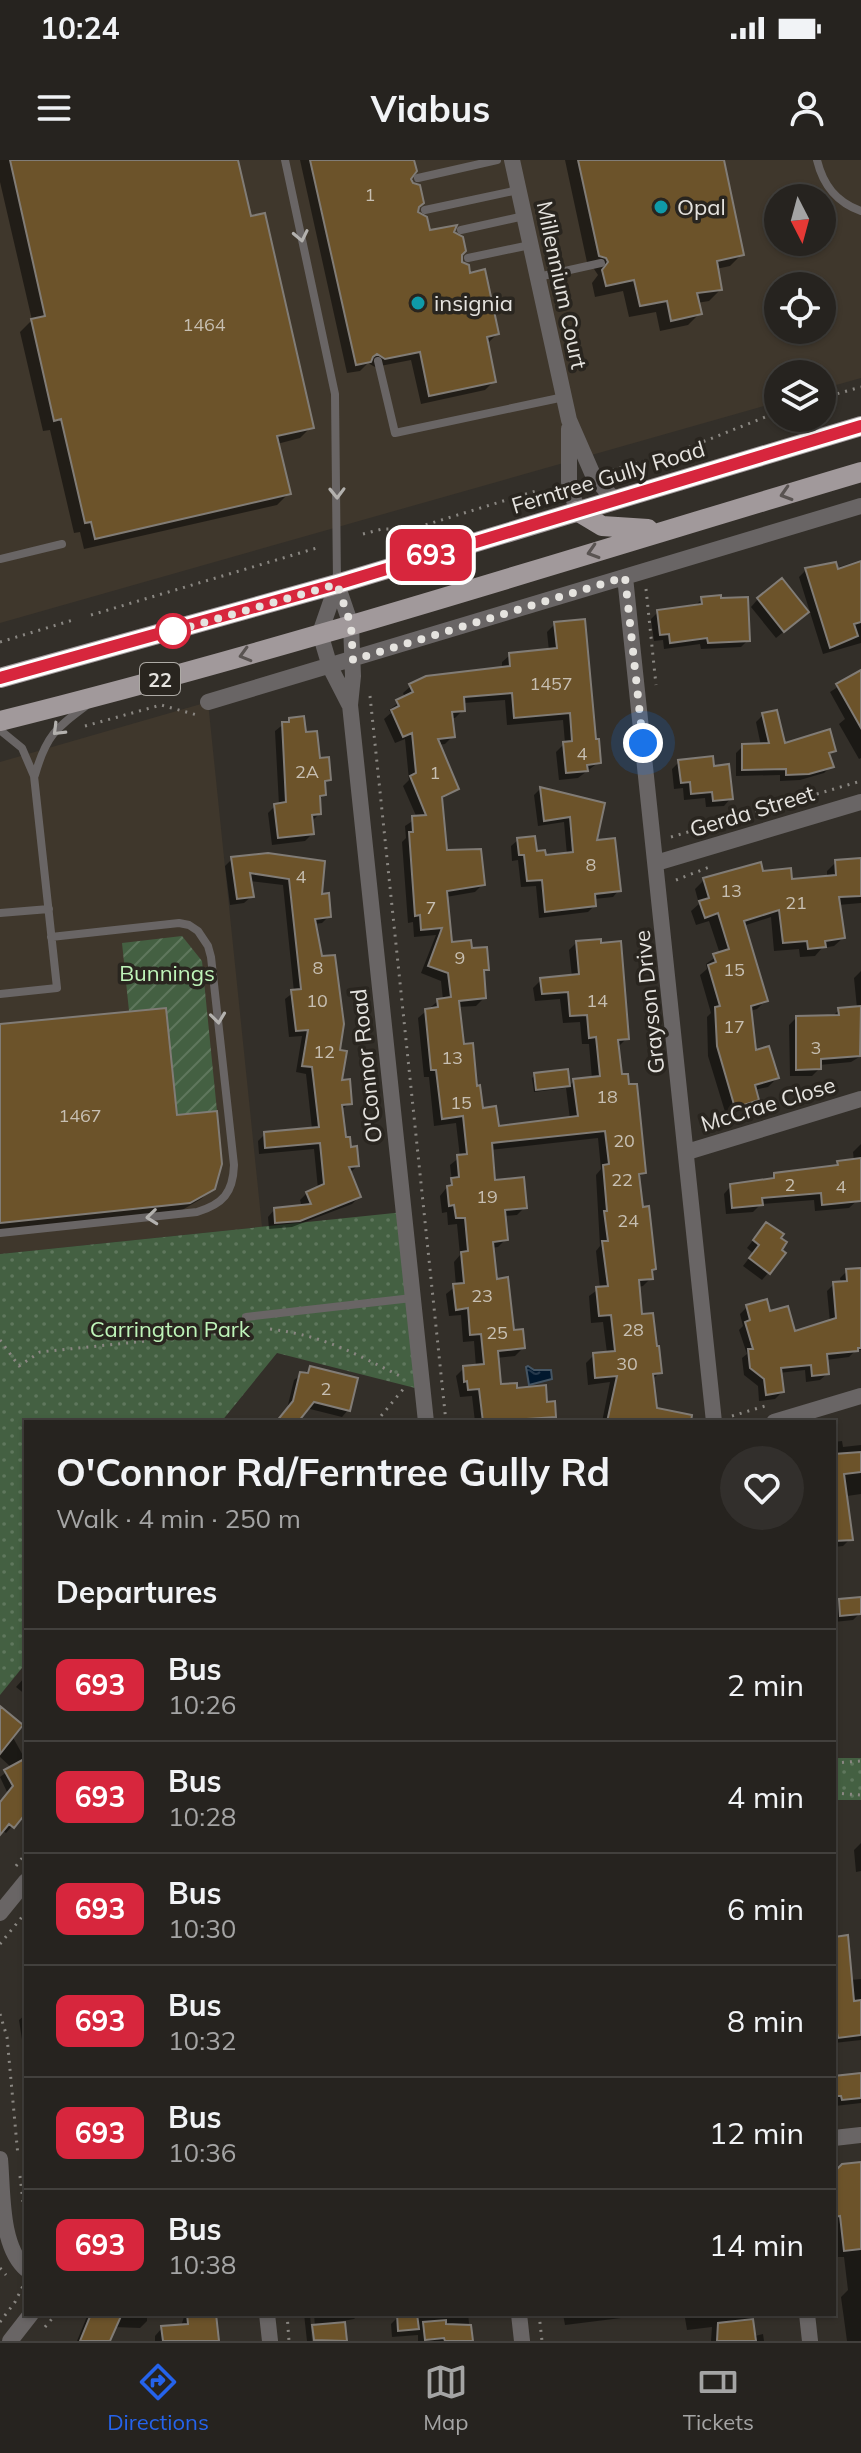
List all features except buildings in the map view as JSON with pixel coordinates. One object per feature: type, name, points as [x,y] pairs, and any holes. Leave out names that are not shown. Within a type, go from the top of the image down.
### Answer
[{"type":"main road","name":"Ferntree Gully Road","points":[[0,678],[337,584],[861,426]]},
{"type":"main road","name":"22","points":[[0,721],[99,697],[351,625],[861,472]]},
{"type":"main road","points":[[577,511],[602,526],[668,529]]},
{"type":"street","name":"Millennium Court","points":[[512,160],[569,420],[593,475],[614,500]]},
{"type":"street","name":"Millennium Court","points":[[569,420],[569,482],[577,511]]},
{"type":"street","points":[[205,709],[330,667],[861,506]]},
{"type":"street","name":"Grayson Drive","points":[[625,577],[714,1420]]},
{"type":"street","name":"O'Connor Road","points":[[337,584],[351,625],[353,660],[350,705],[426,1420]]},
{"type":"street","points":[[320,633],[337,584]]},
{"type":"street","name":"O'Connor Road","points":[[320,633],[330,667],[350,705]]},
{"type":"street","name":"Gerda Street","points":[[656,863],[861,802]]},
{"type":"street","name":"McCrae Close","points":[[687,1152],[861,1099]]},
{"type":"street","points":[[781,1420],[861,1396]]},
{"type":"street","points":[[0,1913],[24,1883]]},
{"type":"street","points":[[836,2138],[861,2135]]},
{"type":"street","points":[[0,2159],[9,2241],[24,2274]]},
{"type":"street","points":[[10,2341],[29,2316]]},
{"type":"street","points":[[267,2316],[270,2341]]},
{"type":"street","points":[[519,2316],[522,2341]]},
{"type":"street","points":[[807,2316],[810,2341]]},
{"type":"lane","points":[[285,160],[335,394],[337,584]]},
{"type":"lane","points":[[418,178],[497,160]]},
{"type":"lane","points":[[817,160],[827,187],[848,206],[861,211]]},
{"type":"lane","points":[[425,210],[518,190]]},
{"type":"lane","points":[[461,230],[524,216]]},
{"type":"lane","points":[[468,258],[530,245]]},
{"type":"lane","points":[[537,277],[601,263]]},
{"type":"lane","points":[[378,361],[395,433],[564,397]]},
{"type":"lane","points":[[0,559],[62,544]]},
{"type":"lane","points":[[34,776],[45,743],[55,730],[99,697]]},
{"type":"lane","points":[[0,730],[22,748],[34,776],[57,988],[0,994]]},
{"type":"lane","points":[[0,913],[49,909]]},
{"type":"lane","points":[[0,1233],[188,1213],[213,1207],[229,1193],[234,1165],[213,970],[208,946],[198,931],[184,923],[51,937]]},
{"type":"lane","points":[[246,1317],[412,1298]]},
{"type":"path","points":[[836,394],[861,387]]},
{"type":"path","points":[[609,471],[677,452],[764,418]]},
{"type":"path","points":[[363,534],[382,529],[412,529],[539,490]]},
{"type":"path","points":[[91,615],[320,547]]},
{"type":"path","points":[[0,642],[73,620]]},
{"type":"path","points":[[369,687],[446,1420]]},
{"type":"path","points":[[81,727],[161,705],[205,709]]},
{"type":"path","points":[[671,837],[861,781]]},
{"type":"path","points":[[269,1329],[306,1333],[354,1352],[404,1378]]},
{"type":"path","points":[[0,1340],[19,1366],[40,1352],[254,1330]]},
{"type":"path","points":[[378,1420],[405,1387]]},
{"type":"path","points":[[836,1763],[861,1761]]},
{"type":"path","points":[[836,1793],[861,1795]]},
{"type":"path","points":[[0,1944],[24,1914]]},
{"type":"path","points":[[0,2014],[7,2037],[18,2157]]},
{"type":"path","points":[[20,2172],[24,2212]]},
{"type":"path","points":[[0,2322],[15,2302],[24,2279]]},
{"type":"path","points":[[287,2316],[289,2341]]},
{"type":"path","points":[[539,2316],[542,2341]]},
{"type":"shaded area","points":[[0,160],[861,160],[861,378],[836,385],[836,360],[764,360],[764,406],[0,623]]},
{"type":"shaded area","points":[[208,702],[262,1227],[0,1254],[0,762]]},
{"type":"green space","name":"Bunnings","points":[[182,936],[202,961],[217,1111],[177,1115],[166,1008],[129,1011],[122,943]]},
{"type":"green space","name":"Carrington Park","points":[[404,1212],[423,1390],[277,1353],[223,1420],[24,1420],[24,1665],[0,1695],[0,1254]]},
{"type":"green space","points":[[836,1758],[861,1758],[861,1800],[836,1800]]},
{"type":"water","points":[[528,1366],[534,1370],[551,1370],[552,1379],[529,1385]]},
{"type":"bus line","name":"693","points":[[0,678],[337,584],[861,426]]},
{"type":"place","name":"Opal","points":[[661,207]]},
{"type":"place","name":"insignia","points":[[418,303]]},
{"type":"route","points":[[173,631],[168,633],[337,584],[351,625],[353,660],[625,577],[643,743]]}]
